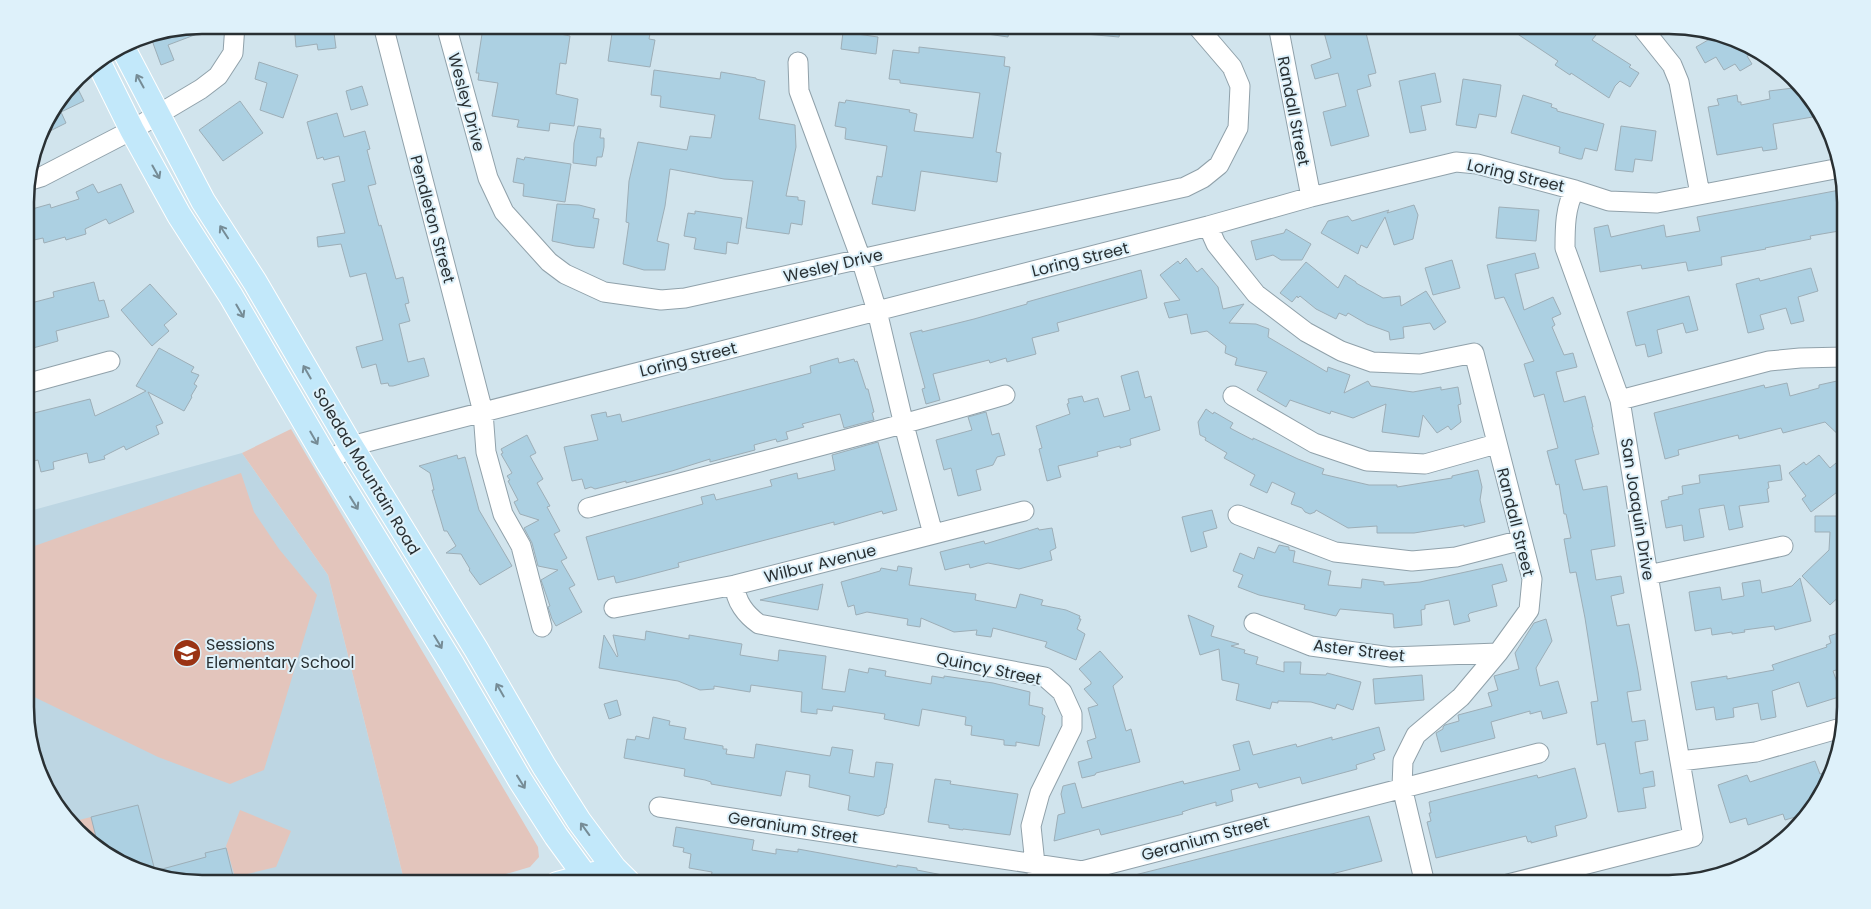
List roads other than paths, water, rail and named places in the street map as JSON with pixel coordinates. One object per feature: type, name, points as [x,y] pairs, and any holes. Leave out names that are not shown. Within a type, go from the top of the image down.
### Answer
[{"type":"main road","name":"Soledad Mountain Road","points":[[125,53],[204,201],[255,282],[351,446],[471,641],[544,766],[579,821],[621,875]]},
{"type":"main road","name":"Soledad Mountain Road","points":[[101,68],[132,130],[179,215],[231,296],[328,462],[452,664],[520,780],[556,836],[584,875]]},
{"type":"street","points":[[35,179],[132,130],[201,89],[218,76],[233,53],[234,34]]},
{"type":"street","name":"Pendleton Street","points":[[385,34],[483,412],[486,452],[503,514],[521,546],[542,627]]},
{"type":"street","name":"Wesley Drive","points":[[448,34],[488,178],[504,212],[549,262],[566,274],[604,292],[661,300],[685,298],[861,259],[1185,186],[1203,178],[1219,165],[1238,128],[1240,86],[1232,67],[1204,34]]},
{"type":"street","name":"Randall Street","points":[[1280,34],[1311,197]]},
{"type":"street","points":[[1647,34],[1672,65],[1679,82],[1700,194]]},
{"type":"street","points":[[798,62],[800,91],[861,259],[877,311],[904,425],[933,534]]},
{"type":"street","name":"Loring Street","points":[[328,462],[351,446],[1208,226],[1311,197],[1456,162],[1477,164],[1609,201],[1658,203],[1834,169]]},
{"type":"street","name":"San Joaquin Drive","points":[[1543,875],[1693,837],[1620,400],[1565,248],[1570,197],[1575,190]]},
{"type":"street","name":"Randall Street","points":[[1208,226],[1216,244],[1256,294],[1306,332],[1341,351],[1372,362],[1420,364],[1474,353],[1532,579],[1528,610],[1498,653],[1461,696],[1416,735],[1403,761],[1402,787],[1424,875]]},
{"type":"street","points":[[1620,400],[1769,361],[1837,357]]},
{"type":"street","points":[[34,382],[110,360]]},
{"type":"street","points":[[588,508],[717,472],[904,425],[1005,395]]},
{"type":"street","points":[[1233,396],[1314,443],[1367,461],[1425,464],[1496,444]]},
{"type":"street","name":"Wilbur Avenue","points":[[614,608],[735,585],[1024,512]]},
{"type":"street","points":[[1238,515],[1335,552],[1412,561],[1456,557],[1522,540]]},
{"type":"street","points":[[1648,575],[1783,546]]},
{"type":"street","name":"Quincy Street","points":[[735,585],[735,594],[749,617],[759,624],[1044,678],[1062,692],[1072,714],[1072,728],[1040,793],[1031,826],[1038,875]]},
{"type":"street","name":"Aster Street","points":[[1254,623],[1311,646],[1391,658],[1498,653]]},
{"type":"street","points":[[1680,761],[1756,752],[1836,729]]},
{"type":"street","name":"Geranium Street","points":[[659,807],[1082,870],[1540,753]]},
{"type":"place","name":"Sessions Elementary School","points":[[187,653]]}]
